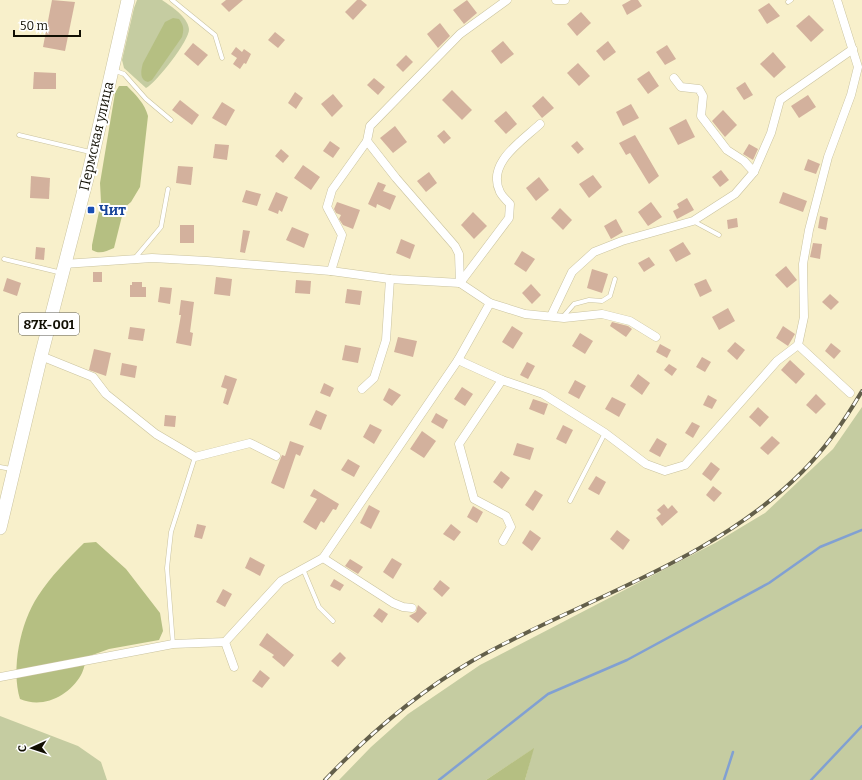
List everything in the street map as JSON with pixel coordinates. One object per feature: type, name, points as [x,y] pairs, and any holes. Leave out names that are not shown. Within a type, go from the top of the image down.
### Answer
[{"type":"main road","name":"Пермская улица","points":[[0,528],[41,356],[93,153],[128,0]]},
{"type":"street","points":[[331,271],[342,235],[327,206],[332,190],[368,141],[370,126],[460,34],[506,0]]},
{"type":"street","points":[[556,0],[566,0]]},
{"type":"street","points":[[458,360],[502,380],[544,394],[605,433],[646,464],[665,471],[685,465],[777,361],[798,345],[804,317],[803,264],[808,230],[828,157],[851,95],[858,67],[837,0]]},
{"type":"street","points":[[551,316],[572,272],[594,252],[622,241],[693,221],[735,194],[754,172],[771,133],[780,100],[853,49]]},
{"type":"street","points":[[674,78],[681,87],[699,89],[703,96],[701,116],[727,150],[744,161],[754,172]]},
{"type":"street","points":[[460,283],[509,218],[510,204],[500,192],[497,172],[502,159],[540,124]]},
{"type":"street","points":[[368,141],[396,178],[455,246],[459,254],[460,283]]},
{"type":"street","points":[[63,268],[152,258],[331,271],[390,279],[460,283],[490,303],[525,314],[562,318],[602,314],[630,321],[656,337]]},
{"type":"street","points":[[362,390],[374,378],[386,340],[390,279]]},
{"type":"street","points":[[0,678],[173,644],[225,642],[281,581],[322,558],[458,360],[490,303]]},
{"type":"street","points":[[798,345],[850,394]]},
{"type":"street","points":[[41,356],[93,377],[106,394],[156,434],[195,457],[250,443],[276,456]]},
{"type":"street","points":[[502,380],[459,444],[474,500],[506,516],[510,527],[503,541]]},
{"type":"street","points":[[322,558],[394,603],[403,607],[412,608]]},
{"type":"street","points":[[225,642],[234,667]]},
{"type":"lane","points":[[172,0],[215,35],[222,58]]},
{"type":"lane","points":[[112,70],[124,74],[146,100],[171,120]]},
{"type":"lane","points":[[19,135],[93,153]]},
{"type":"lane","points":[[133,260],[161,227],[168,189]]},
{"type":"lane","points":[[693,221],[720,235]]},
{"type":"lane","points":[[4,259],[63,268]]},
{"type":"lane","points":[[562,318],[574,304],[589,300],[602,301],[610,296],[615,279]]},
{"type":"lane","points":[[570,502],[605,433]]},
{"type":"lane","points":[[173,644],[167,568],[170,540],[195,457]]},
{"type":"lane","points":[[0,467],[15,470]]},
{"type":"lane","points":[[303,569],[319,607],[333,621]]},
{"type":"green space","points":[[137,0],[162,0],[186,20],[189,29],[184,42],[172,61],[146,88],[124,68],[122,60]]},
{"type":"green space","points":[[173,18],[179,19],[183,26],[182,37],[152,80],[148,82],[145,81],[141,74],[143,63],[165,22]]},
{"type":"green space","points":[[119,86],[127,86],[137,96],[148,116],[140,187],[131,202],[124,208],[114,248],[103,252],[98,252],[92,250],[92,245],[101,202],[100,183],[115,93]]},
{"type":"green space","points":[[862,407],[862,780],[525,780],[533,749],[486,780],[339,780],[371,747],[408,714],[480,665],[715,543],[765,513],[833,449]]},
{"type":"green space","points":[[96,542],[126,569],[160,613],[163,631],[159,640],[109,649],[87,657],[82,673],[76,682],[70,689],[55,699],[29,702],[20,699],[16,674],[17,660],[26,619],[38,596],[60,568],[84,543]]},
{"type":"green space","points":[[0,716],[78,746],[101,762],[107,780],[0,780]]},
{"type":"green space","points":[[534,748],[525,780],[486,780]]},
{"type":"building","points":[[52,0],[75,2],[65,51],[43,47]]},
{"type":"building","points":[[226,0],[243,0],[229,12],[221,4]]},
{"type":"building","points":[[357,0],[361,0],[367,5],[353,20],[345,12]]},
{"type":"building","points":[[467,0],[477,13],[464,24],[453,10]]},
{"type":"building","points":[[631,0],[638,0],[642,6],[627,15],[622,5]]},
{"type":"building","points":[[769,3],[780,16],[767,24],[758,10]]},
{"type":"building","points":[[581,12],[591,23],[577,36],[567,24]]},
{"type":"building","points":[[809,15],[824,30],[811,42],[796,26]]},
{"type":"building","points":[[440,23],[450,36],[438,48],[427,34]]},
{"type":"building","points":[[275,32],[285,40],[278,48],[268,40]]},
{"type":"building","points":[[503,41],[514,54],[501,64],[491,51]]},
{"type":"building","points":[[608,41],[616,52],[604,61],[596,51]]},
{"type":"building","points":[[193,43],[208,55],[198,66],[184,54]]},
{"type":"building","points":[[667,45],[676,59],[665,65],[656,52]]},
{"type":"building","points":[[236,47],[242,52],[244,49],[251,54],[246,64],[244,63],[240,69],[233,64],[237,58],[231,54]]},
{"type":"building","points":[[773,52],[786,67],[774,78],[760,64]]},
{"type":"building","points":[[406,55],[413,62],[403,72],[396,65]]},
{"type":"building","points":[[578,63],[590,76],[579,86],[567,73]]},
{"type":"building","points":[[649,71],[659,86],[648,94],[637,79]]},
{"type":"building","points":[[34,72],[56,73],[56,89],[33,89]]},
{"type":"building","points":[[374,78],[385,87],[378,95],[367,85]]},
{"type":"building","points":[[745,82],[753,95],[744,100],[736,88]]},
{"type":"building","points":[[452,90],[472,110],[462,120],[442,100]]},
{"type":"building","points":[[295,92],[303,98],[296,109],[288,103]]},
{"type":"building","points":[[333,94],[343,106],[332,117],[321,104]]},
{"type":"building","points":[[808,95],[816,107],[799,118],[791,106]]},
{"type":"building","points":[[543,96],[554,108],[542,118],[532,106]]},
{"type":"building","points":[[180,100],[199,115],[192,125],[172,110]]},
{"type":"building","points":[[222,102],[235,110],[226,126],[212,118]]},
{"type":"building","points":[[631,104],[639,118],[623,126],[616,112]]},
{"type":"building","points":[[723,110],[737,125],[725,137],[712,121]]},
{"type":"building","points":[[506,111],[517,124],[506,134],[494,121]]},
{"type":"building","points":[[686,119],[695,137],[678,145],[669,128]]},
{"type":"building","points":[[395,126],[407,142],[393,153],[380,138]]},
{"type":"building","points":[[444,130],[451,138],[444,144],[437,136]]},
{"type":"building","points":[[635,135],[659,176],[649,184],[630,153],[626,155],[619,143]]},
{"type":"building","points":[[330,141],[340,148],[333,158],[323,151]]},
{"type":"building","points":[[577,141],[584,149],[578,154],[571,146]]},
{"type":"building","points":[[215,144],[229,145],[227,160],[213,158]]},
{"type":"building","points":[[749,144],[758,149],[753,160],[743,154]]},
{"type":"building","points":[[281,149],[289,156],[283,163],[275,156]]},
{"type":"building","points":[[808,159],[820,164],[816,174],[804,170]]},
{"type":"building","points":[[303,165],[320,177],[311,190],[294,178]]},
{"type":"building","points":[[178,166],[193,167],[191,185],[176,183]]},
{"type":"building","points":[[721,170],[729,180],[720,187],[712,177]]},
{"type":"building","points":[[429,172],[437,183],[426,192],[417,181]]},
{"type":"building","points":[[593,175],[602,187],[589,198],[579,184]]},
{"type":"building","points":[[31,176],[50,178],[49,199],[30,198]]},
{"type":"building","points":[[539,177],[549,190],[536,201],[526,188]]},
{"type":"building","points":[[378,182],[386,185],[383,191],[396,196],[390,210],[377,204],[376,208],[368,204]]},
{"type":"building","points":[[246,190],[261,194],[257,206],[242,202]]},
{"type":"building","points":[[276,192],[288,197],[282,212],[279,210],[278,214],[268,210]]},
{"type":"building","points":[[783,192],[807,201],[803,212],[779,203]]},
{"type":"building","points":[[687,198],[694,210],[677,219],[673,211],[679,208],[677,204]]},
{"type":"building","points":[[337,202],[360,210],[353,229],[343,225],[339,219],[341,215],[336,213],[334,209]]},
{"type":"building","points":[[651,202],[662,217],[648,226],[638,212]]},
{"type":"building","points":[[560,208],[572,220],[563,230],[551,218]]},
{"type":"building","points":[[473,212],[487,226],[474,239],[461,225]]},
{"type":"building","points":[[820,216],[828,218],[826,230],[818,228]]},
{"type":"building","points":[[737,218],[738,227],[728,229],[727,220]]},
{"type":"building","points":[[616,219],[623,232],[611,239],[604,226]]},
{"type":"building","points":[[180,225],[194,225],[194,243],[180,243]]},
{"type":"building","points":[[292,227],[309,234],[304,248],[286,240]]},
{"type":"building","points":[[243,230],[250,231],[245,253],[240,252]]},
{"type":"building","points":[[401,239],[415,245],[410,259],[396,253]]},
{"type":"building","points":[[683,242],[691,254],[676,262],[669,250]]},
{"type":"building","points":[[813,243],[822,244],[820,259],[810,257]]},
{"type":"building","points":[[36,247],[45,248],[44,260],[35,259]]},
{"type":"building","points":[[522,251],[535,259],[526,272],[514,264]]},
{"type":"building","points":[[649,257],[655,265],[644,272],[638,263]]},
{"type":"building","points":[[786,266],[797,280],[787,288],[775,275]]},
{"type":"building","points":[[592,269],[608,274],[602,293],[587,288]]},
{"type":"building","points":[[93,272],[102,272],[102,282],[93,282]]},
{"type":"building","points":[[216,277],[232,279],[230,296],[214,294]]},
{"type":"building","points":[[7,278],[21,283],[17,296],[3,291]]},
{"type":"building","points":[[706,279],[712,291],[700,297],[694,284]]},
{"type":"building","points":[[296,280],[311,281],[310,294],[295,293]]},
{"type":"building","points":[[132,282],[142,282],[142,287],[146,287],[146,297],[130,297],[130,285],[132,285]]},
{"type":"building","points":[[531,284],[541,295],[532,304],[522,293]]},
{"type":"building","points":[[160,287],[172,288],[170,304],[158,302]]},
{"type":"building","points":[[347,289],[362,291],[360,305],[345,303]]},
{"type":"building","points":[[830,294],[839,302],[831,310],[822,302]]},
{"type":"building","points":[[181,300],[194,302],[190,332],[193,333],[191,346],[176,343],[181,315],[179,315]]},
{"type":"building","points":[[728,308],[735,321],[719,330],[712,317]]},
{"type":"building","points":[[612,322],[628,326],[632,329],[626,337],[610,326]]},
{"type":"building","points":[[512,326],[523,333],[513,349],[502,342]]},
{"type":"building","points":[[783,326],[795,334],[788,346],[776,338]]},
{"type":"building","points":[[130,327],[145,329],[143,341],[128,339]]},
{"type":"building","points":[[580,333],[593,341],[585,354],[572,346]]},
{"type":"building","points":[[398,337],[417,341],[413,357],[394,352]]},
{"type":"building","points":[[735,342],[745,350],[737,360],[727,351]]},
{"type":"building","points":[[831,343],[841,351],[834,359],[825,351]]},
{"type":"building","points":[[660,344],[671,350],[667,358],[656,352]]},
{"type":"building","points":[[345,345],[361,348],[358,363],[342,360]]},
{"type":"building","points":[[94,349],[111,353],[106,376],[89,370]]},
{"type":"building","points":[[702,357],[711,362],[705,372],[696,367]]},
{"type":"building","points":[[790,360],[805,374],[796,384],[781,370]]},
{"type":"building","points":[[527,362],[535,366],[528,379],[520,375]]},
{"type":"building","points":[[122,363],[137,366],[135,378],[120,375]]},
{"type":"building","points":[[669,364],[677,369],[672,376],[664,370]]},
{"type":"building","points":[[638,374],[650,383],[642,395],[630,386]]},
{"type":"building","points":[[225,375],[237,379],[228,405],[223,403],[227,389],[221,387]]},
{"type":"building","points":[[575,380],[586,386],[579,399],[568,393]]},
{"type":"building","points":[[324,383],[334,388],[330,397],[320,393]]},
{"type":"building","points":[[462,387],[473,394],[465,406],[454,399]]},
{"type":"building","points":[[389,388],[401,395],[392,406],[383,400]]},
{"type":"building","points":[[816,394],[826,404],[816,414],[806,405]]},
{"type":"building","points":[[708,395],[717,400],[712,409],[703,405]]},
{"type":"building","points":[[612,397],[626,404],[619,417],[605,409]]},
{"type":"building","points":[[533,399],[548,404],[544,415],[529,409]]},
{"type":"building","points":[[758,407],[769,417],[760,427],[749,417]]},
{"type":"building","points":[[316,410],[327,415],[321,430],[309,425]]},
{"type":"building","points":[[436,413],[448,420],[443,429],[431,422]]},
{"type":"building","points":[[165,415],[176,416],[175,427],[164,426]]},
{"type":"building","points":[[692,422],[700,426],[693,438],[685,433]]},
{"type":"building","points":[[370,424],[382,430],[374,444],[363,437]]},
{"type":"building","points":[[563,425],[573,430],[566,444],[556,439]]},
{"type":"building","points":[[422,431],[436,441],[424,458],[410,449]]},
{"type":"building","points":[[772,436],[780,443],[768,455],[760,448]]},
{"type":"building","points":[[657,438],[667,444],[660,457],[649,451]]},
{"type":"building","points":[[290,441],[304,446],[300,456],[296,454],[284,489],[271,483],[282,455],[285,456]]},
{"type":"building","points":[[517,443],[534,448],[530,460],[513,455]]},
{"type":"building","points":[[348,459],[360,466],[354,477],[341,470]]},
{"type":"building","points":[[711,462],[720,469],[711,481],[702,474]]},
{"type":"building","points":[[501,471],[510,478],[502,489],[493,482]]},
{"type":"building","points":[[596,476],[606,482],[599,495],[588,489]]},
{"type":"building","points":[[713,486],[722,493],[714,502],[706,495]]},
{"type":"building","points":[[314,489],[339,504],[336,510],[333,509],[324,523],[321,521],[316,530],[303,522],[317,499],[310,496]]},
{"type":"building","points":[[535,490],[543,495],[533,511],[525,505]]},
{"type":"building","points":[[664,504],[668,509],[672,505],[678,512],[662,526],[656,518],[661,514],[657,510]]},
{"type":"building","points":[[369,505],[380,511],[371,529],[360,523]]},
{"type":"building","points":[[473,506],[483,512],[477,523],[467,517]]},
{"type":"building","points":[[197,524],[206,526],[202,539],[194,537]]},
{"type":"building","points":[[451,524],[461,532],[454,541],[443,534]]},
{"type":"building","points":[[530,530],[541,538],[532,551],[522,543]]},
{"type":"building","points":[[617,530],[630,540],[623,550],[610,539]]},
{"type":"building","points":[[250,557],[265,565],[260,576],[245,568]]},
{"type":"building","points":[[392,558],[402,564],[393,579],[383,572]]},
{"type":"building","points":[[350,559],[363,567],[358,574],[345,566]]},
{"type":"building","points":[[334,579],[344,585],[340,591],[330,586]]},
{"type":"building","points":[[440,580],[450,588],[442,597],[433,589]]},
{"type":"building","points":[[223,589],[232,594],[225,607],[216,602]]},
{"type":"building","points":[[418,605],[427,613],[418,623],[409,616],[416,612]]},
{"type":"building","points":[[379,608],[388,614],[382,623],[373,616]]},
{"type":"building","points":[[267,633],[294,655],[284,667],[272,657],[274,655],[259,645]]},
{"type":"building","points":[[340,652],[346,658],[338,667],[331,661]]},
{"type":"building","points":[[260,670],[270,678],[262,688],[252,681]]},
{"type":"waterway","points":[[439,780],[548,694],[627,660],[769,583],[820,547],[862,530]]},
{"type":"waterway","points":[[811,780],[862,726]]},
{"type":"waterway","points":[[724,780],[733,752]]},
{"type":"railway","points":[[325,780],[359,746],[394,715],[452,673],[514,639],[644,577],[686,555],[727,531],[766,504],[802,472],[819,453],[842,423],[862,391]]},
{"type":"place","name":"Чит","points":[[91,210]]}]
